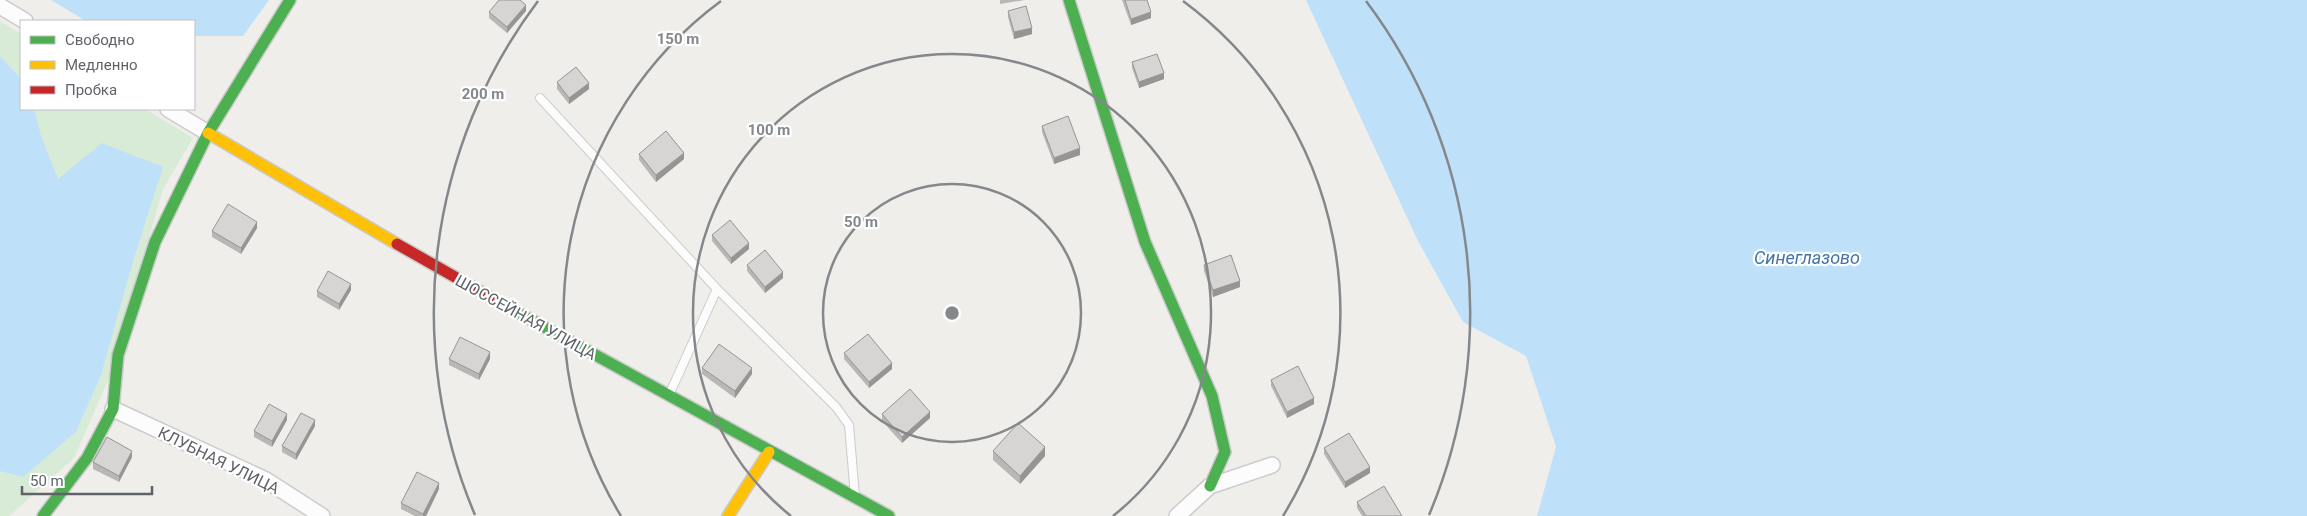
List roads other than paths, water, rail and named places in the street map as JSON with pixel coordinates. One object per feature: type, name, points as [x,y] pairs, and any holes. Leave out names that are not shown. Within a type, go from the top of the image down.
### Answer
[{"type":"street","points":[[43,516],[87,458],[113,409],[118,355],[155,242],[208,133],[290,0]]},
{"type":"street","points":[[1069,0],[1145,242],[1212,396],[1225,452],[1210,486]]},
{"type":"street","points":[[0,6],[23,20]]},
{"type":"street","name":"ШОССЕЙНАЯ УЛИЦА","points":[[170,110],[444,272],[769,452],[889,516]]},
{"type":"street","name":"КЛУБНАЯ УЛИЦА","points":[[113,409],[266,480],[322,516]]},
{"type":"street","points":[[728,516],[769,452]]},
{"type":"street","points":[[1177,516],[1210,486],[1272,465]]},
{"type":"lane","points":[[540,98],[717,289],[836,406],[849,425],[854,496]]},
{"type":"lane","points":[[669,395],[717,289]]},
{"type":"water","points":[[51,0],[269,0],[243,36],[195,36],[195,20],[84,20]]},
{"type":"water","name":"Синеглазово","points":[[1306,0],[2307,0],[2307,516],[1537,516],[1556,447],[1526,356],[1463,322],[1418,241]]},
{"type":"water","points":[[0,56],[20,78],[20,110],[34,110],[41,136],[58,179],[102,143],[163,167],[134,258],[101,375],[76,432],[23,477],[0,471]]}]
